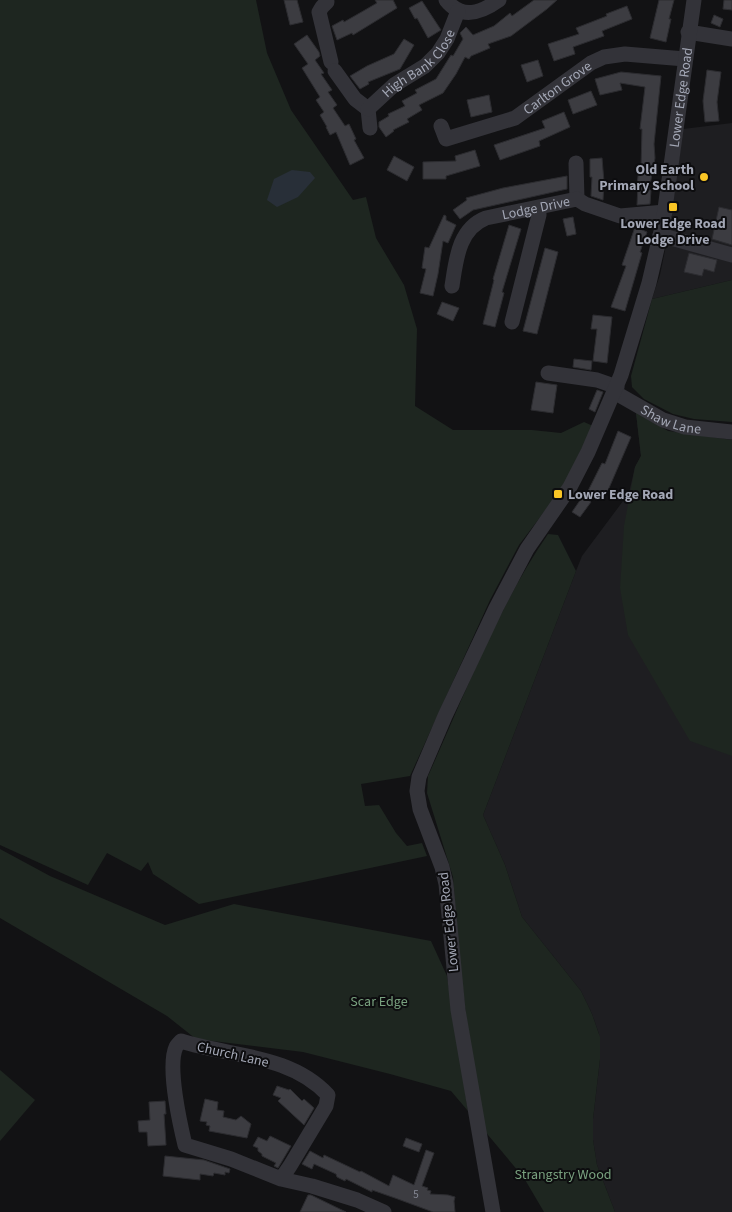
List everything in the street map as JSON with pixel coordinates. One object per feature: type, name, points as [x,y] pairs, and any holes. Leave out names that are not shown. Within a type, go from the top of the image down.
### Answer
[{"type":"street","points":[[446,0],[458,11],[474,12],[485,9],[499,0]]},
{"type":"street","name":"Lower Edge Road","points":[[494,1212],[458,1010],[446,884],[442,867],[420,809],[417,785],[420,772],[496,608],[526,550],[570,487],[616,389],[632,343],[665,212],[688,32],[694,0]]},
{"type":"street","name":"High Bank Close","points":[[326,4],[333,66],[354,99],[368,108]]},
{"type":"street","name":"High Bank Close","points":[[368,108],[394,85],[425,66],[438,53],[447,39],[458,11]]},
{"type":"street","points":[[688,32],[732,39]]},
{"type":"street","name":"Carlton Grove","points":[[441,126],[446,139],[515,118],[591,63],[604,57],[625,54],[685,58]]},
{"type":"street","name":"High Bank Close","points":[[368,108],[370,128]]},
{"type":"street","points":[[576,163],[577,200]]},
{"type":"street","name":"Lodge Drive","points":[[452,286],[459,246],[474,225],[486,218],[577,200],[620,216],[665,212]]},
{"type":"street","points":[[512,322],[539,215],[539,208]]},
{"type":"street","points":[[660,235],[732,255]]},
{"type":"street","name":"Shaw Lane","points":[[548,373],[597,380],[616,389],[663,420],[685,427],[732,432]]},
{"type":"street","name":"Church Lane","points":[[281,1179],[326,1106],[328,1094],[316,1082],[288,1067],[181,1041],[176,1047],[173,1062],[178,1112],[185,1145],[281,1179],[312,1186],[357,1200],[384,1212]]},
{"type":"shaded area","name":"Old Earth Primary School","points":[[732,123],[732,280],[652,299],[660,275],[670,226],[683,129]]},
{"type":"shaded area","points":[[292,170],[310,172],[315,178],[298,197],[277,207],[267,200],[274,179]]},
{"type":"shaded area","points":[[636,413],[668,431],[732,440],[732,1212],[615,1212],[597,1165],[593,1140],[593,1119],[600,1059],[599,1034],[581,991],[522,917],[505,865],[483,815],[582,556],[629,493],[635,467],[641,456]]},
{"type":"green space","points":[[0,0],[256,0],[267,53],[291,110],[353,200],[366,197],[376,238],[404,285],[417,329],[415,406],[453,430],[532,430],[561,433],[584,422],[593,426],[563,487],[519,545],[490,600],[410,776],[361,784],[365,806],[379,805],[396,833],[407,846],[422,843],[427,856],[199,904],[153,874],[148,862],[141,871],[107,853],[88,885],[0,845]]},
{"type":"green space","points":[[732,280],[732,422],[694,419],[673,414],[644,399],[632,387],[631,376],[652,299]]},
{"type":"green space","points":[[636,413],[668,431],[732,440],[732,756],[690,741],[628,635],[620,588],[624,526],[635,467],[641,456]]},
{"type":"green space","name":"Strangstry Wood","points":[[548,534],[558,535],[576,571],[483,815],[505,865],[522,917],[581,991],[600,1037],[593,1140],[597,1165],[615,1212],[544,1212],[524,1178],[483,1129],[467,1024],[453,877],[427,793],[428,776],[497,621]]},
{"type":"green space","name":"Scar Edge","points":[[0,849],[50,876],[165,925],[234,904],[431,941],[447,976],[468,1111],[451,1091],[390,1074],[303,1052],[196,1039],[167,1016],[0,918]]},
{"type":"green space","points":[[0,1070],[35,1100],[0,1141]]},
{"type":"building","points":[[284,0],[297,0],[303,22],[290,25]]},
{"type":"building","points":[[375,0],[393,0],[397,8],[353,35],[352,33],[337,40],[332,26],[343,20],[344,22],[377,3]]},
{"type":"building","points":[[534,0],[557,0],[511,36],[488,44],[490,48],[471,56],[469,59],[465,57],[443,93],[419,105],[422,110],[407,119],[409,122],[393,130],[386,137],[379,127],[379,122],[389,116],[388,114],[405,106],[402,101],[417,93],[415,90],[436,79],[463,39],[460,33],[466,27],[473,35],[494,26],[510,13],[512,16]]},
{"type":"building","points":[[659,0],[674,0],[666,42],[650,38]]},
{"type":"building","points":[[724,0],[732,0],[732,10],[723,9]]},
{"type":"building","points":[[422,1],[441,30],[428,38],[409,8]]},
{"type":"building","points":[[627,6],[632,19],[602,31],[604,36],[573,47],[575,54],[554,61],[548,44],[579,34],[576,28]]},
{"type":"building","points":[[714,15],[723,19],[720,27],[711,23]]},
{"type":"building","points":[[307,35],[319,52],[320,56],[315,60],[324,73],[321,74],[332,90],[328,92],[337,105],[333,108],[345,126],[349,124],[356,139],[354,140],[364,158],[350,165],[336,132],[330,135],[320,115],[324,112],[316,100],[320,97],[302,68],[308,64],[294,44]]},
{"type":"building","points":[[404,39],[414,45],[400,69],[368,82],[369,84],[360,89],[350,76],[394,54]]},
{"type":"building","points":[[538,60],[543,76],[527,82],[521,65]]},
{"type":"building","points":[[707,70],[721,72],[717,102],[719,121],[705,122],[703,101]]},
{"type":"building","points":[[621,72],[661,76],[654,144],[655,158],[649,190],[651,190],[650,204],[637,205],[637,185],[639,168],[641,168],[642,129],[640,129],[645,87],[620,83],[622,90],[600,95],[595,79]]},
{"type":"building","points":[[591,91],[597,105],[573,114],[568,100]]},
{"type":"building","points":[[489,95],[492,112],[471,117],[467,100]]},
{"type":"building","points":[[564,112],[570,127],[539,141],[540,146],[500,160],[494,145],[545,128],[542,121]]},
{"type":"building","points":[[475,150],[480,166],[446,176],[446,179],[423,179],[423,162],[456,161],[455,156]]},
{"type":"building","points":[[394,156],[414,167],[407,181],[387,170]]},
{"type":"building","points":[[602,158],[603,200],[591,196],[592,177],[590,177],[590,159]]},
{"type":"building","points":[[567,176],[567,189],[473,210],[460,219],[453,210],[467,200],[466,198],[503,188]]},
{"type":"building","name":"Old Earth Primary School","points":[[719,207],[732,210],[732,245],[712,239]]},
{"type":"building","points":[[444,215],[446,220],[456,225],[448,243],[443,241],[433,296],[420,293],[426,269],[422,268],[425,247],[429,248]]},
{"type":"building","points":[[573,217],[576,234],[567,236],[563,219]]},
{"type":"building","points":[[509,225],[521,229],[502,292],[504,293],[495,327],[483,324],[493,279]]},
{"type":"building","points":[[635,227],[647,232],[625,311],[611,307],[626,266],[622,265]]},
{"type":"building","points":[[545,248],[558,252],[537,334],[523,331]]},
{"type":"building","points":[[689,253],[717,260],[714,272],[704,269],[702,276],[684,272]]},
{"type":"building","points":[[442,302],[459,308],[453,321],[437,314]]},
{"type":"building","points":[[593,315],[612,317],[607,363],[593,361],[597,329],[591,329]]},
{"type":"building","points":[[574,359],[592,361],[591,370],[573,367]]},
{"type":"building","points":[[536,382],[557,385],[553,413],[531,410]]},
{"type":"building","points":[[597,390],[603,392],[595,412],[589,409]]},
{"type":"building","points":[[618,431],[631,437],[606,495],[600,493],[597,500],[586,495],[602,463],[605,464]]},
{"type":"building","points":[[583,496],[591,502],[580,517],[572,512]]},
{"type":"building","points":[[277,1086],[290,1089],[302,1101],[304,1099],[314,1108],[304,1125],[278,1101],[281,1098],[273,1095]]},
{"type":"building","points":[[205,1099],[218,1102],[217,1110],[224,1111],[223,1117],[236,1120],[241,1116],[251,1124],[247,1138],[209,1131],[210,1126],[206,1125],[207,1122],[200,1121]]},
{"type":"building","points":[[165,1101],[166,1145],[148,1146],[147,1132],[139,1132],[138,1121],[150,1120],[149,1102]]},
{"type":"building","points":[[270,1136],[291,1146],[278,1168],[274,1166],[276,1163],[262,1156],[258,1148],[253,1146],[258,1137],[267,1141]]},
{"type":"building","points":[[406,1138],[422,1144],[419,1152],[403,1146]]},
{"type":"building","points":[[426,1150],[434,1153],[422,1186],[431,1191],[430,1194],[455,1197],[455,1212],[433,1212],[372,1190],[372,1192],[346,1179],[345,1181],[337,1177],[336,1174],[314,1164],[312,1169],[302,1164],[310,1151],[323,1158],[324,1155],[361,1171],[389,1186],[393,1175],[414,1185]]},
{"type":"building","points":[[165,1156],[204,1160],[230,1169],[229,1173],[225,1172],[225,1175],[214,1173],[213,1176],[200,1174],[200,1180],[163,1176]]},
{"type":"building","points":[[308,1195],[311,1195],[346,1212],[300,1212]]},
{"type":"place","name":"Old Earth Primary School","points":[[704,177]]},
{"type":"place","name":"Lower Edge Road Lodge Drive","points":[[673,207]]},
{"type":"place","name":"Lower Edge Road","points":[[558,494]]}]
